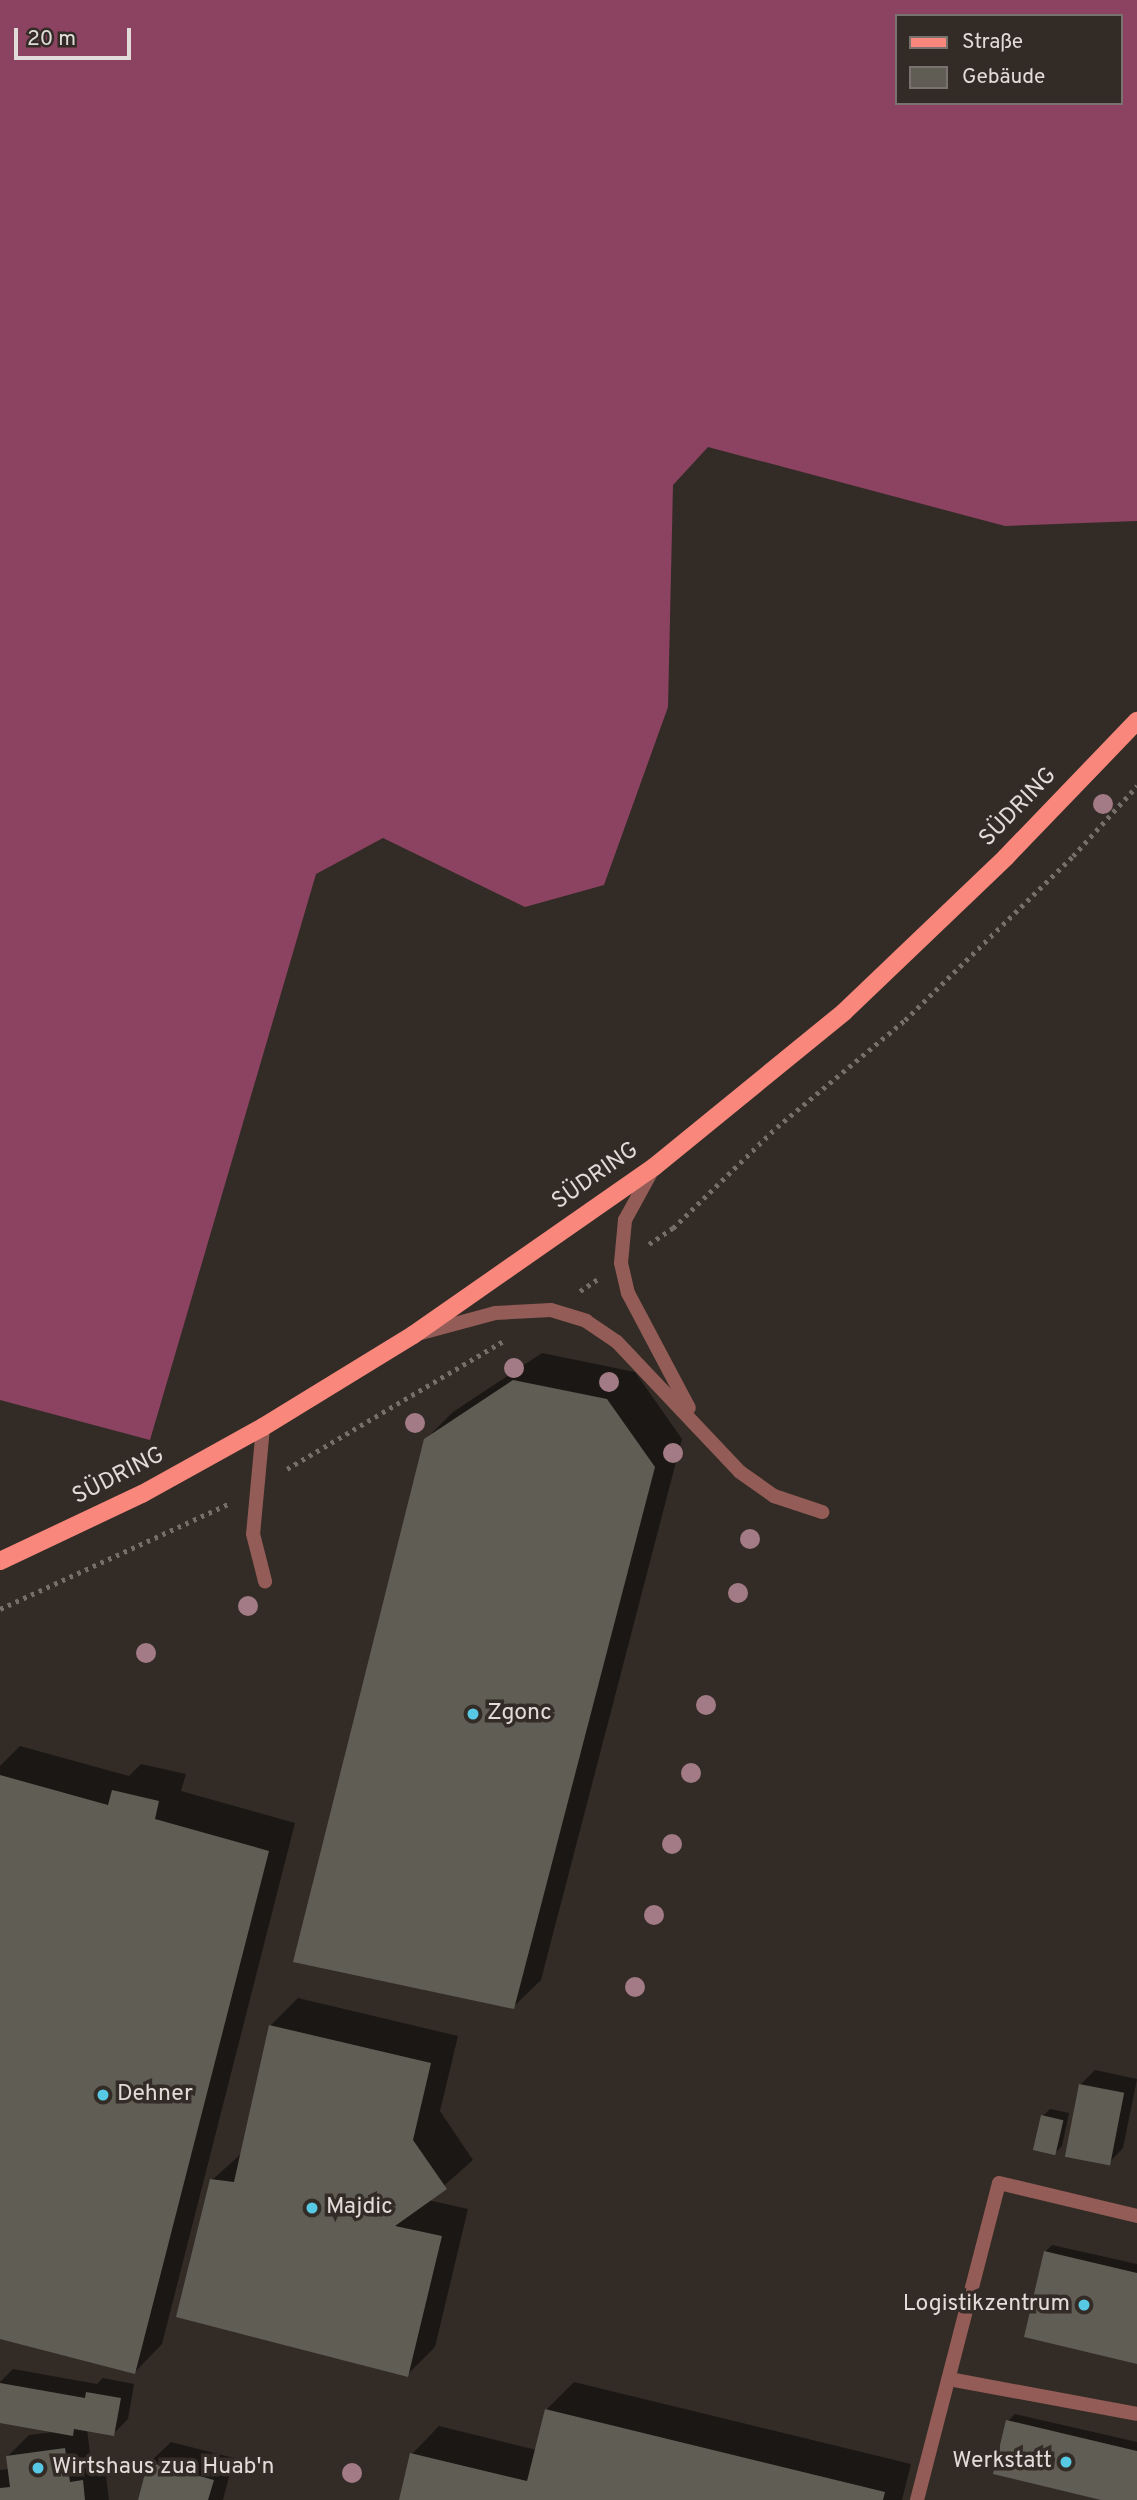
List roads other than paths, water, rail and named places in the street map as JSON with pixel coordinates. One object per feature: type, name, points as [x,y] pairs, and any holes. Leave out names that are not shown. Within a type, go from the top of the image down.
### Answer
[{"type":"main road","name":"SÜDRING","points":[[0,1561],[142,1494],[263,1427],[413,1335],[654,1167],[844,1012],[1006,857],[1137,721]]},
{"type":"street","points":[[654,1167],[625,1220],[621,1263],[628,1293],[696,1422]]},
{"type":"street","points":[[413,1335],[495,1312],[551,1310],[586,1321],[617,1342],[696,1422],[740,1472],[774,1496],[822,1513]]},
{"type":"street","points":[[263,1427],[253,1534],[265,1581]]},
{"type":"street","points":[[917,2500],[999,2183],[1137,2216]]},
{"type":"street","points":[[949,2379],[1137,2414]]},
{"type":"place","name":"Zgonc","points":[[473,1714]]},
{"type":"place","name":"Dehner","points":[[103,2095]]},
{"type":"place","name":"Majdic","points":[[312,2208]]},
{"type":"place","name":"Logistikzentrum","points":[[1084,2305]]},
{"type":"place","name":"Werkstatt","points":[[1066,2462]]},
{"type":"place","name":"Wirtshaus zua Huab'n","points":[[38,2468]]}]
